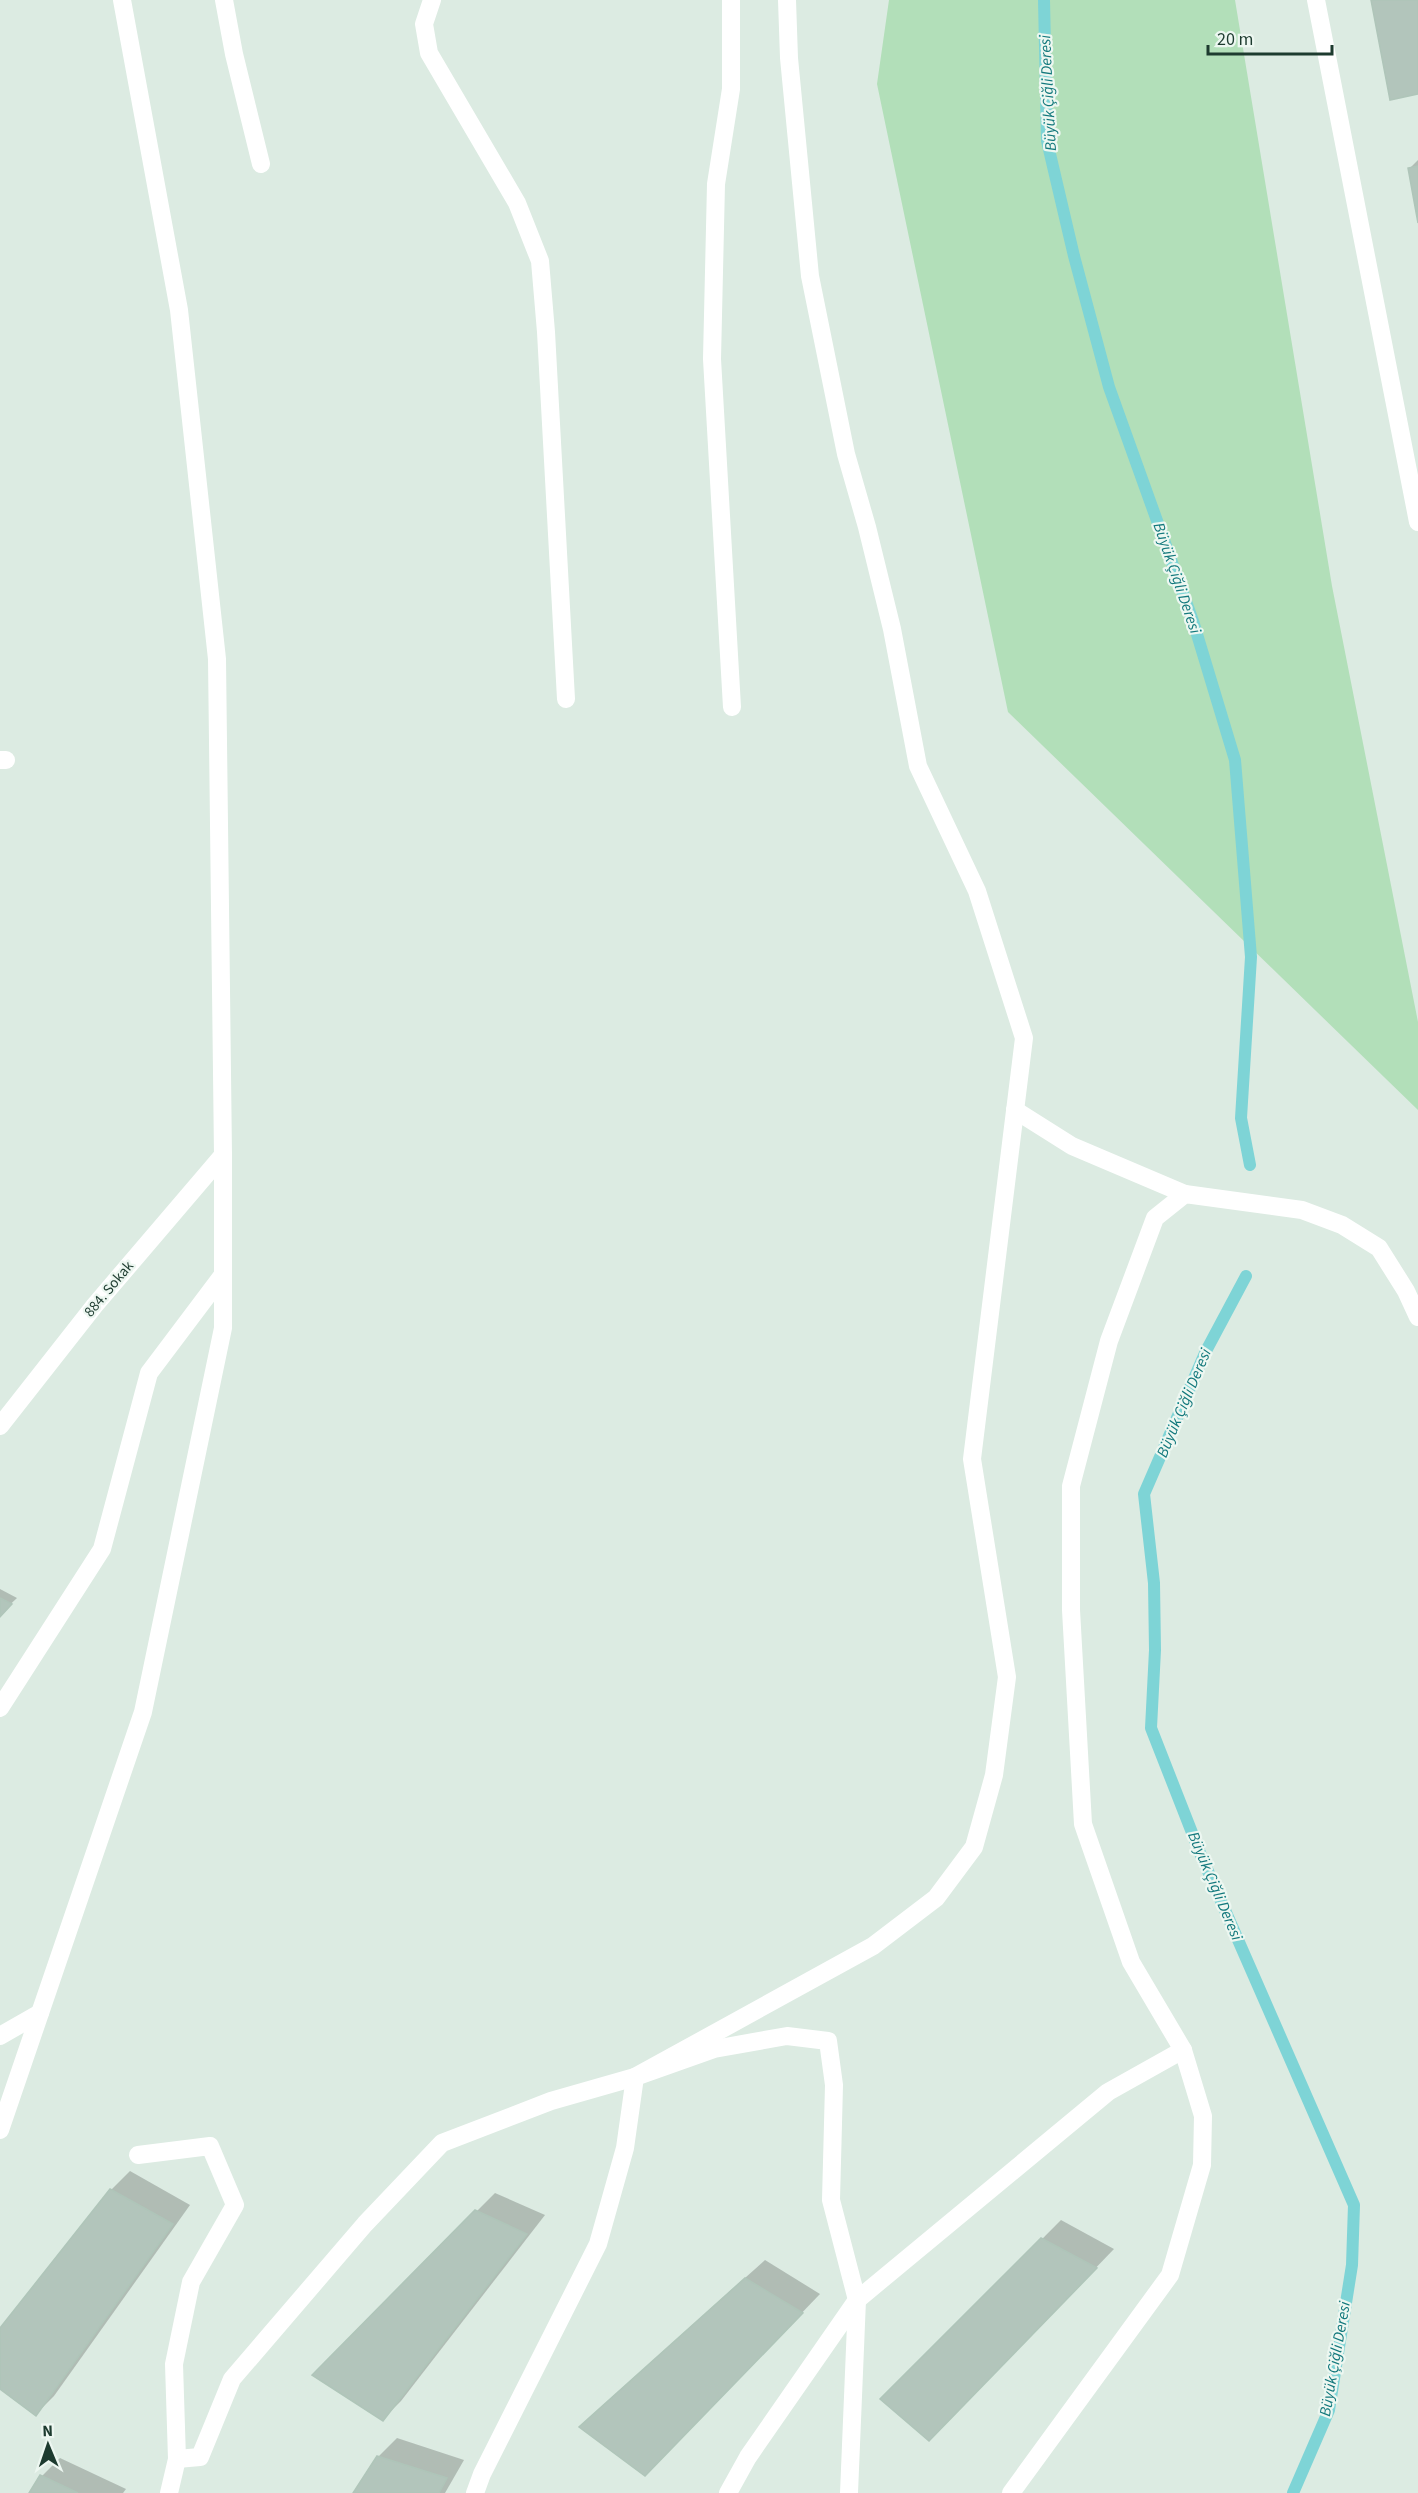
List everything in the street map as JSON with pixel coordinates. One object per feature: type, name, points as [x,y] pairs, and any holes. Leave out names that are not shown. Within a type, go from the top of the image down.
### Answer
[{"type":"street","points":[[0,2130],[143,1712],[223,1328],[217,659],[179,310],[122,0]]},
{"type":"street","points":[[224,0],[234,54],[261,164]]},
{"type":"street","points":[[432,0],[424,24],[429,53],[518,203],[540,261],[547,344],[566,699]]},
{"type":"street","points":[[731,0],[731,89],[716,184],[712,359],[732,707]]},
{"type":"street","points":[[635,2077],[873,1946],[936,1898],[974,1847],[994,1775],[1007,1677],[972,1459],[1024,1038],[977,891],[918,766],[892,629],[846,454],[810,276],[789,58],[787,0]]},
{"type":"street","points":[[1316,0],[1418,522]]},
{"type":"street","points":[[1015,1110],[1072,1146],[1185,1194],[1302,1210],[1342,1226],[1379,1248],[1406,1291],[1418,1317]]},
{"type":"street","name":"884. Sokak","points":[[0,1426],[95,1305],[223,1155]]},
{"type":"street","points":[[1011,2493],[1170,2275],[1202,2165],[1203,2116],[1183,2050],[1131,1962],[1083,1824],[1071,1610],[1071,1486],[1109,1341],[1155,1218],[1185,1194]]},
{"type":"street","points":[[0,1708],[102,1549],[149,1373],[222,1276]]},
{"type":"street","points":[[0,2036],[40,2013]]},
{"type":"street","points":[[177,2459],[200,2457],[232,2379],[365,2224],[442,2143],[551,2101],[635,2077],[714,2049],[787,2036],[828,2041],[834,2085],[831,2200],[857,2300],[849,2493]]},
{"type":"street","points":[[728,2493],[748,2457],[857,2300],[1108,2092],[1183,2050]]},
{"type":"street","points":[[475,2493],[482,2474],[598,2244],[625,2148],[635,2077]]},
{"type":"street","points":[[138,2155],[210,2146],[235,2205],[191,2282],[174,2364],[177,2459],[169,2493]]},
{"type":"green space","points":[[889,0],[1235,0],[1332,586],[1418,1022],[1418,1110],[1008,712],[877,84]]},
{"type":"building","points":[[1371,0],[1418,0],[1418,94],[1390,100]]},
{"type":"building","points":[[1418,166],[1418,223],[1408,168]]},
{"type":"building","points":[[0,1598],[12,1604],[0,1617]]},
{"type":"building","points":[[110,2189],[173,2224],[36,2416],[0,2389],[0,2328]]},
{"type":"building","points":[[475,2210],[527,2234],[383,2421],[312,2375]]},
{"type":"building","points":[[1041,2238],[1097,2268],[929,2441],[880,2399]]},
{"type":"building","points":[[745,2278],[803,2313],[645,2476],[579,2427]]},
{"type":"building","points":[[377,2456],[447,2478],[439,2493],[353,2493]]},
{"type":"building","points":[[40,2475],[78,2493],[29,2493]]},
{"type":"waterway","name":"Büyük Çiğli Deresi","points":[[1044,0],[1047,141],[1074,256],[1109,387],[1193,621],[1235,760],[1251,957],[1241,1118],[1250,1165]]},
{"type":"waterway","name":"Büyük Çiğli Deresi","points":[[1246,1276],[1206,1351],[1144,1494],[1154,1583],[1155,1650],[1151,1728],[1200,1853],[1354,2205],[1352,2265],[1329,2410],[1293,2493]]}]
